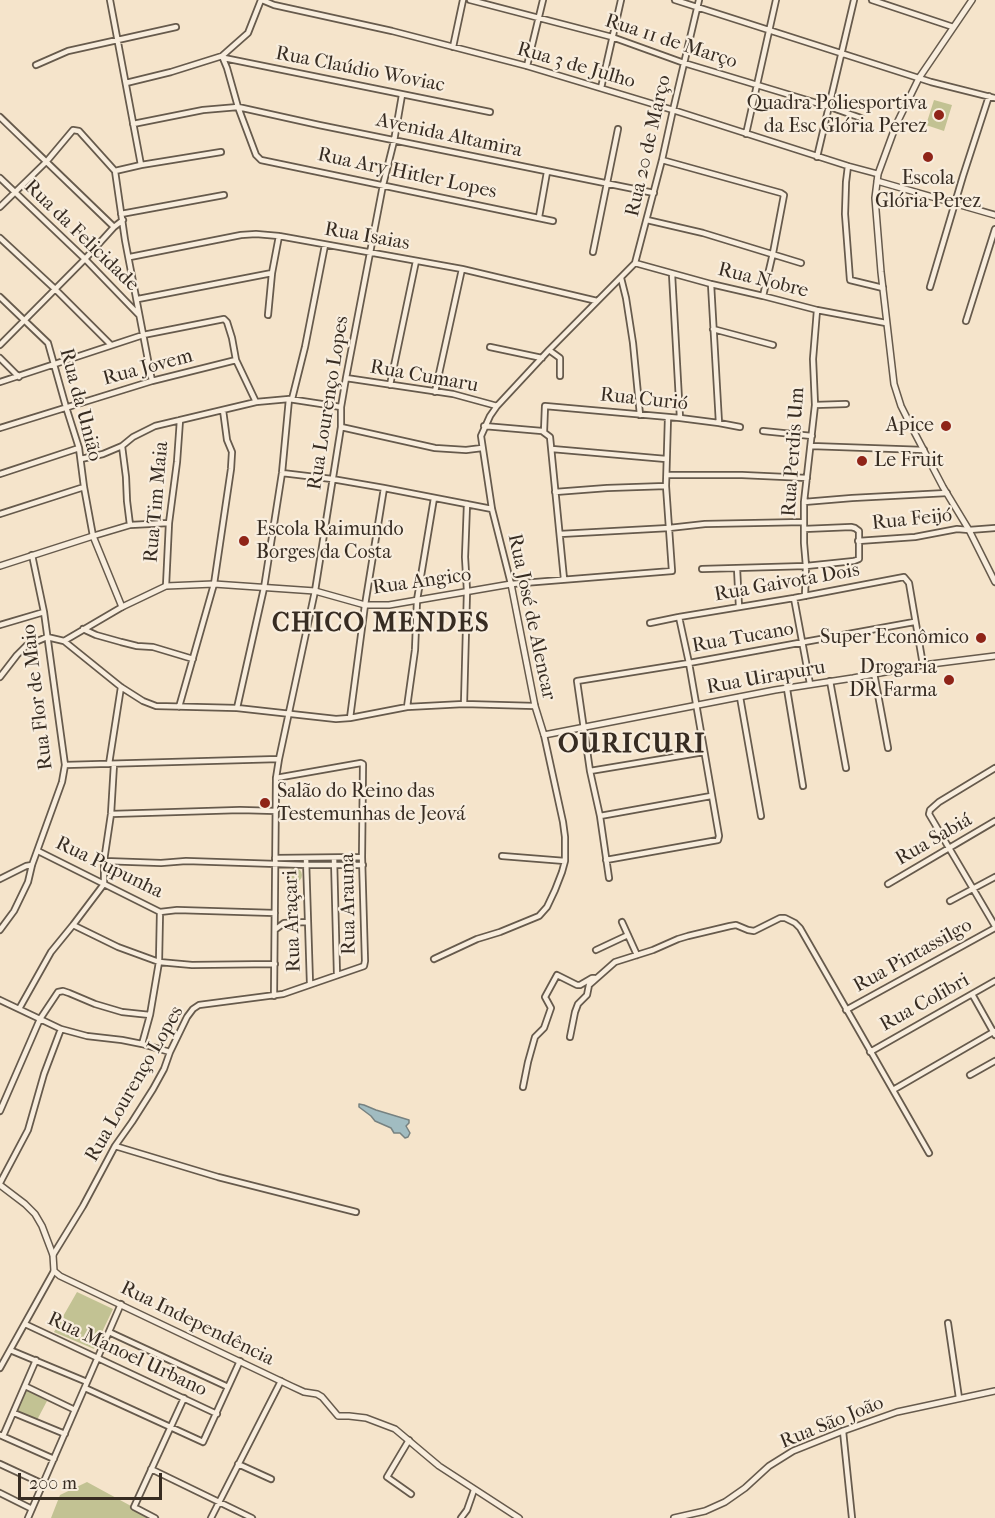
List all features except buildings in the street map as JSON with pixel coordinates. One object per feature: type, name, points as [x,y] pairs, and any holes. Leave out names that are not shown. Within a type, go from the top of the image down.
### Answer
[{"type":"street","points":[[110,0],[141,165]]},
{"type":"street","points":[[126,82],[223,57],[248,33],[261,0]]},
{"type":"street","name":"Rua 3 de Julho","points":[[261,0],[274,6],[392,31],[527,66],[673,110],[848,166],[877,178]]},
{"type":"street","points":[[453,47],[463,0]]},
{"type":"street","name":"Rua 11 de Março","points":[[470,0],[612,37],[684,63],[861,117]]},
{"type":"street","points":[[527,66],[543,0]]},
{"type":"street","points":[[601,88],[621,0]]},
{"type":"street","points":[[675,0],[919,78],[995,98]]},
{"type":"street","name":"Rua 20 de Março","points":[[635,263],[654,193],[699,0]]},
{"type":"street","points":[[746,134],[776,0]]},
{"type":"street","points":[[817,157],[854,0]]},
{"type":"street","points":[[872,0],[953,27]]},
{"type":"street","points":[[972,0],[919,78],[896,125],[877,178],[876,218],[894,384],[901,406],[995,582]]},
{"type":"street","points":[[36,65],[68,51],[176,27]]},
{"type":"street","points":[[223,57],[238,107]]},
{"type":"street","name":"Rua Claúdio Woviac","points":[[223,57],[490,112]]},
{"type":"street","name":"Rua Lourenço Lopes","points":[[53,1255],[83,1206],[114,1146],[153,1089],[193,1009],[199,1005],[274,996],[276,778],[315,591],[341,427],[341,407],[346,378],[402,95]]},
{"type":"street","points":[[930,287],[989,96]]},
{"type":"street","name":"Avenida Altamira","points":[[133,124],[203,110],[238,107],[654,193]]},
{"type":"street","name":"Rua Ary Hitler Lopes","points":[[238,107],[256,155],[264,161],[553,221]]},
{"type":"street","points":[[0,117],[114,227]]},
{"type":"street","points":[[0,207],[47,161],[75,129],[115,171],[125,240],[152,381]]},
{"type":"street","points":[[592,252],[618,129]]},
{"type":"street","points":[[115,171],[221,152]]},
{"type":"street","points":[[662,160],[784,195],[763,296]]},
{"type":"street","points":[[848,166],[844,214],[850,280],[882,288]]},
{"type":"street","points":[[539,217],[547,172]]},
{"type":"street","name":"Rua da Felicidade","points":[[0,178],[85,259],[140,316]]},
{"type":"street","points":[[877,178],[995,215]]},
{"type":"street","points":[[121,214],[224,195]]},
{"type":"street","points":[[0,345],[123,220]]},
{"type":"street","points":[[647,220],[703,233],[801,262]]},
{"type":"street","points":[[966,321],[995,229]]},
{"type":"street","name":"Rua Isaias","points":[[130,257],[241,236],[256,234],[279,236],[462,269],[597,302]]},
{"type":"street","points":[[267,315],[279,236]]},
{"type":"street","points":[[0,238],[111,345]]},
{"type":"street","points":[[237,708],[264,588],[291,399],[325,245]]},
{"type":"street","points":[[390,385],[416,261]]},
{"type":"street","name":"Rua Nobre","points":[[635,263],[817,310],[886,323]]},
{"type":"street","name":"Rua José de Alencar","points":[[434,959],[477,939],[539,916],[547,907],[565,861],[563,822],[544,735],[535,706],[511,584],[492,509],[481,436],[484,426],[497,406],[635,263]]},
{"type":"street","points":[[435,392],[462,269]]},
{"type":"street","points":[[138,299],[272,273]]},
{"type":"street","points":[[672,274],[680,418]]},
{"type":"street","points":[[621,278],[633,343],[640,415]]},
{"type":"street","points":[[711,284],[719,423]]},
{"type":"street","name":"Rua da União","points":[[0,297],[48,343],[79,448],[93,536],[122,607]]},
{"type":"street","name":"Rua Perdis Um","points":[[805,596],[804,502],[815,405],[813,359],[817,310]]},
{"type":"street","points":[[0,382],[143,335],[219,319],[227,322],[236,360],[256,402]]},
{"type":"street","points":[[713,329],[773,345]]},
{"type":"street","points":[[490,347],[542,358]]},
{"type":"street","points":[[549,350],[560,358],[560,376]]},
{"type":"street","points":[[0,358],[19,377]]},
{"type":"street","name":"Rua Jovem","points":[[0,428],[152,381],[236,360]]},
{"type":"street","name":"Rua Cumaru","points":[[346,378],[453,394],[497,406]]},
{"type":"street","points":[[81,459],[103,454],[122,446],[133,437],[155,426],[256,402],[291,399],[341,407]]},
{"type":"street","points":[[815,405],[846,404]]},
{"type":"street","name":"Rua Curió","points":[[544,432],[545,406],[680,418],[740,427]]},
{"type":"street","points":[[179,707],[214,584],[232,452],[227,440],[223,410]]},
{"type":"street","points":[[668,417],[666,486],[669,528]]},
{"type":"street","name":"Rua Tim Maia","points":[[166,586],[169,523],[180,420]]},
{"type":"street","points":[[484,426],[544,432],[550,437],[564,579]]},
{"type":"street","points":[[341,427],[435,448],[466,450],[482,448]]},
{"type":"street","points":[[763,430],[812,436]]},
{"type":"street","points":[[122,446],[130,525]]},
{"type":"street","points":[[811,446],[924,450]]},
{"type":"street","points":[[0,474],[79,448]]},
{"type":"street","points":[[552,449],[666,459]]},
{"type":"street","points":[[282,473],[332,479],[492,509]]},
{"type":"street","points":[[666,475],[807,478]]},
{"type":"street","points":[[555,492],[666,486]]},
{"type":"street","points":[[0,514],[84,488]]},
{"type":"street","points":[[350,718],[384,488]]},
{"type":"street","points":[[804,502],[946,493]]},
{"type":"street","points":[[407,707],[415,650],[417,600],[434,498]]},
{"type":"street","points":[[464,704],[467,504]]},
{"type":"street","points":[[560,534],[705,524],[804,522]]},
{"type":"street","points":[[0,566],[130,525],[169,523]]},
{"type":"street","points":[[702,569],[806,566],[859,559],[859,531],[855,528],[851,526],[804,529]]},
{"type":"street","name":"Rua Angico","points":[[64,641],[122,607],[166,586],[214,584],[315,591],[365,605],[389,605],[511,584],[672,571],[669,528]]},
{"type":"street","name":"Rua Feijó","points":[[858,541],[995,528]]},
{"type":"street","name":"Rua Flor de Maio","points":[[0,930],[14,911],[28,882],[62,782],[65,765],[44,612],[32,555]]},
{"type":"street","points":[[737,568],[739,607]]},
{"type":"street","name":"Rua Gaivota Dois","points":[[650,623],[900,577],[904,577],[909,583],[914,622]]},
{"type":"street","points":[[794,598],[810,684]]},
{"type":"street","points":[[0,625],[44,612]]},
{"type":"street","points":[[606,860],[718,840],[689,663],[679,617]]},
{"type":"street","points":[[914,622],[922,665]]},
{"type":"street","name":"Rua Tucano","points":[[584,726],[577,681],[914,622]]},
{"type":"street","points":[[84,629],[122,642],[153,647],[193,658]]},
{"type":"street","points":[[0,676],[26,646],[47,637],[64,641],[121,687],[143,701],[156,706],[237,708],[336,719],[407,707],[464,704],[535,706]]},
{"type":"street","name":"Rua Uirapuru","points":[[544,735],[787,688],[922,665],[995,656]]},
{"type":"street","points":[[874,673],[888,748]]},
{"type":"street","points":[[830,681],[846,768]]},
{"type":"street","points":[[19,1009],[51,952],[104,884],[104,861],[111,814],[111,764],[121,687]]},
{"type":"street","points":[[787,688],[803,786]]},
{"type":"street","points":[[740,697],[761,816]]},
{"type":"street","points":[[584,726],[609,878]]},
{"type":"street","points":[[590,771],[704,752]]},
{"type":"street","points":[[65,765],[279,759]]},
{"type":"street","name":"Rua Arauna","points":[[276,778],[363,764],[362,856],[365,961],[364,966],[359,969],[337,975]]},
{"type":"street","points":[[995,768],[939,802],[929,814],[995,927]]},
{"type":"street","points":[[600,816],[711,796]]},
{"type":"street","points":[[111,814],[276,811]]},
{"type":"street","name":"Rua Sabiá","points":[[888,884],[995,821]]},
{"type":"street","name":"Rua Pupunha","points":[[38,851],[160,912],[177,910],[275,913]]},
{"type":"street","points":[[104,861],[161,863],[275,861],[362,856]]},
{"type":"street","points":[[502,856],[565,861]]},
{"type":"street","name":"Rua Araçari","points":[[306,858],[310,984]]},
{"type":"street","points":[[274,996],[337,975],[334,858]]},
{"type":"street","points":[[275,861],[307,865],[363,865]]},
{"type":"street","points":[[0,879],[32,865]]},
{"type":"street","points":[[950,901],[995,877]]},
{"type":"street","points":[[142,1044],[150,1015],[159,962],[160,912]]},
{"type":"street","points":[[570,1037],[575,1012],[587,995],[589,985],[615,962],[706,931],[734,925],[754,931],[780,918],[785,918],[800,928],[929,1153]]},
{"type":"street","points":[[276,929],[284,923],[308,922]]},
{"type":"street","points":[[622,922],[637,955]]},
{"type":"street","points":[[73,925],[117,947],[159,962],[192,965],[275,964]]},
{"type":"street","name":"Rua Pintassilgo","points":[[846,1010],[995,927]]},
{"type":"street","points":[[596,950],[628,935]]},
{"type":"street","points":[[523,1087],[535,1037],[544,1029],[551,1008],[545,997],[557,975],[577,985],[596,978]]},
{"type":"street","name":"Rua Colibri","points":[[870,1052],[995,981]]},
{"type":"street","points":[[0,1111],[40,1019],[58,992],[63,991],[122,1012],[150,1015]]},
{"type":"street","points":[[893,1090],[994,1033],[972,994]]},
{"type":"street","points":[[0,1001],[61,1029],[87,1036],[142,1044],[170,1052]]},
{"type":"street","points":[[0,1368],[54,1270],[53,1255],[35,1214],[0,1184],[28,1131],[44,1074],[61,1029]]},
{"type":"street","points":[[970,1075],[995,1061]]},
{"type":"street","points":[[114,1146],[218,1177],[357,1212]]},
{"type":"street","name":"Rua Independência","points":[[54,1270],[69,1281],[304,1392],[317,1394],[338,1416],[366,1419],[390,1426],[409,1440]]},
{"type":"street","points":[[28,1518],[121,1304]]},
{"type":"street","points":[[948,1323],[959,1398]]},
{"type":"street","name":"Rua Manoel Urbano","points":[[25,1324],[217,1414]]},
{"type":"street","points":[[109,1332],[228,1387]]},
{"type":"street","points":[[10,1350],[87,1382]]},
{"type":"street","points":[[36,1360],[2,1436],[54,1459]]},
{"type":"street","points":[[85,1388],[203,1442],[240,1360]]},
{"type":"street","points":[[211,1518],[281,1381]]},
{"type":"street","points":[[25,1386],[75,1410]]},
{"type":"street","name":"Rua São João","points":[[674,1518],[694,1514],[705,1515],[734,1497],[769,1466],[793,1451],[843,1431],[897,1413],[995,1391]]},
{"type":"street","points":[[155,1518],[134,1507],[184,1398]]},
{"type":"street","points":[[14,1413],[65,1434]]},
{"type":"street","points":[[843,1431],[852,1518]]},
{"type":"street","points":[[411,1494],[387,1477],[409,1440],[439,1466],[519,1518]]},
{"type":"street","points":[[0,1464],[43,1484]]},
{"type":"street","points":[[238,1464],[271,1479]]},
{"type":"street","points":[[152,1469],[252,1518]]},
{"type":"street","points":[[461,1518],[467,1510],[474,1490]]},
{"type":"street","points":[[0,1493],[32,1509]]},
{"type":"green space","name":"Quadra Poliesportiva da Esc Glória Perez","points":[[934,100],[952,105],[944,131],[926,125]]},
{"type":"green space","points":[[295,868],[300,870],[302,875],[300,880],[295,882],[290,880],[288,875],[290,870]]},
{"type":"green space","points":[[77,1292],[113,1309],[94,1349],[54,1332]]},
{"type":"green space","points":[[26,1390],[47,1401],[37,1420],[16,1411]]},
{"type":"green space","points":[[87,1482],[153,1518],[51,1518],[60,1495]]},
{"type":"water","points":[[359,1104],[409,1120],[406,1126],[410,1133],[408,1137],[394,1133],[391,1128],[375,1121],[359,1107]]},
{"type":"place","name":"Quadra Poliesportiva da Esc Glória Perez","points":[[939,115]]},
{"type":"place","name":"Escola Glória Perez","points":[[928,157]]},
{"type":"place","name":"Apice","points":[[946,426]]},
{"type":"place","name":"Le Fruit","points":[[862,461]]},
{"type":"place","name":"Escola Raimundo Borges da Costa","points":[[244,541]]},
{"type":"place","name":"Super Econômico","points":[[981,638]]},
{"type":"place","name":"Drogaria DR Farma","points":[[949,680]]},
{"type":"place","name":"Salão do Reino das Testemunhas de Jeová","points":[[265,803]]},
{"type":"district","name":"CHICO MENDES","points":[[381,625]]},
{"type":"district","name":"OURICURI","points":[[632,746]]}]
